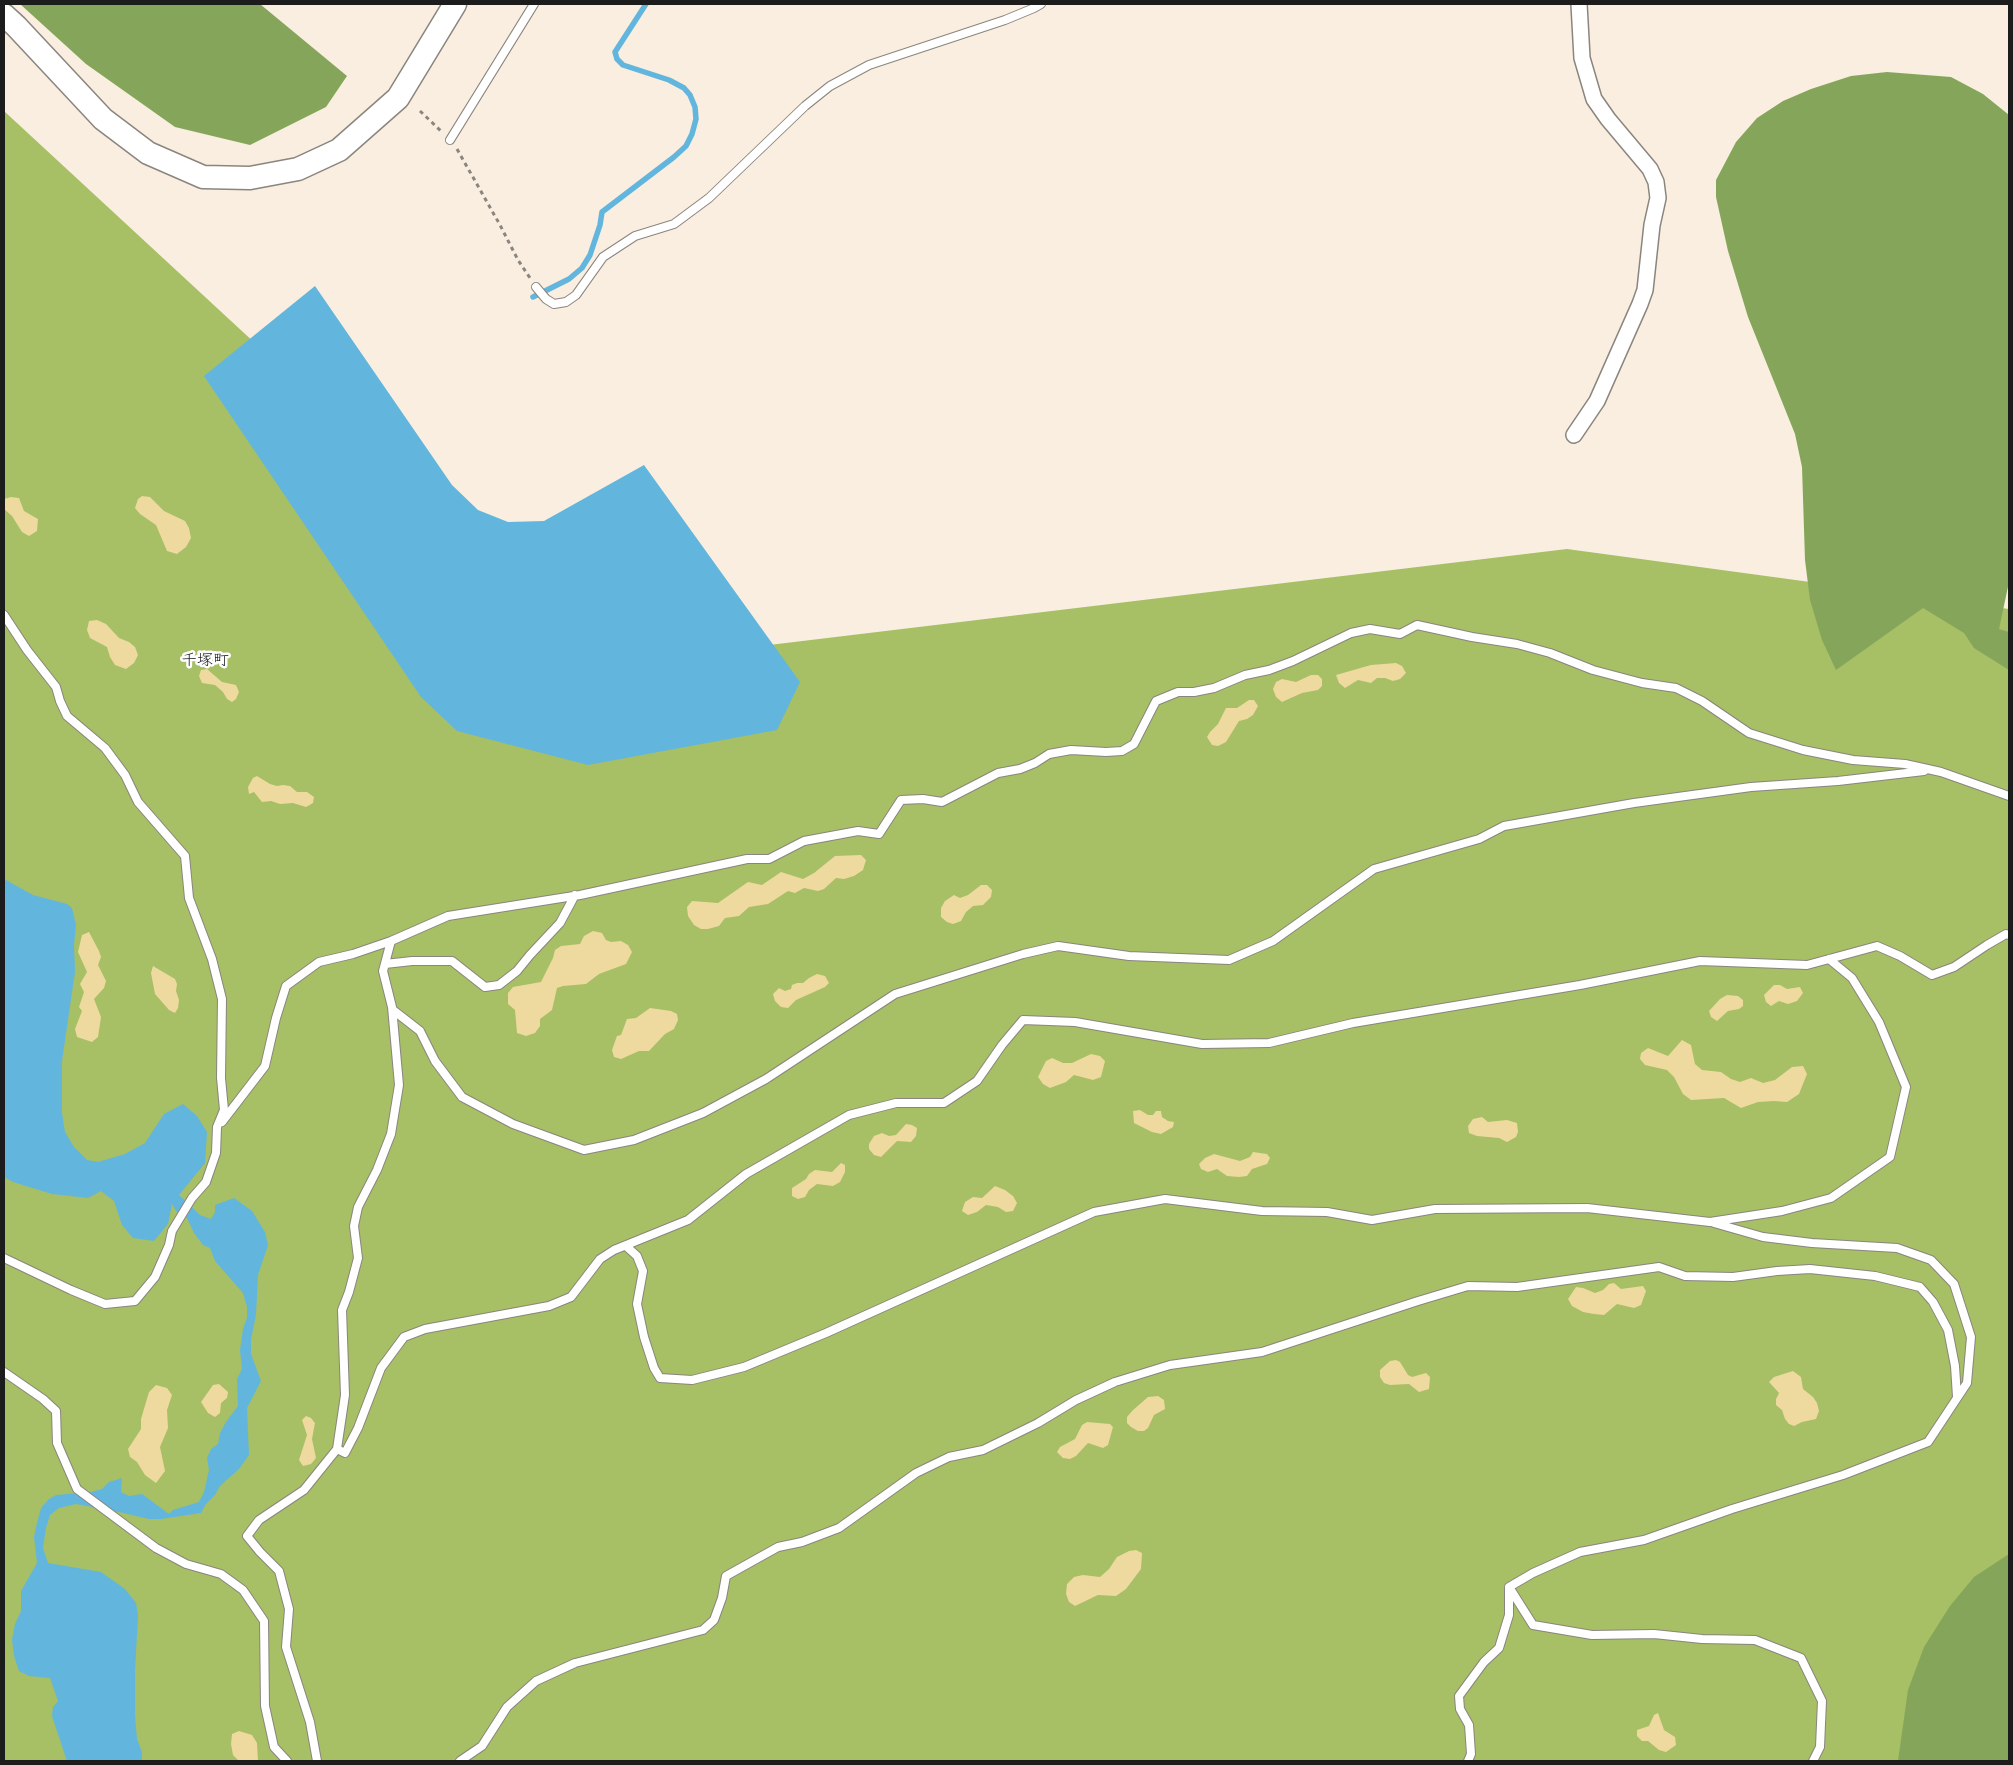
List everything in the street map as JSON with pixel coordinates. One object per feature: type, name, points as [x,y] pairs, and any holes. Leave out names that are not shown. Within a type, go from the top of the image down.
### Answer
[{"type":"street","points":[[4,15],[103,119],[148,153],[203,177],[250,178],[298,169],[340,150],[398,98],[455,4]]},
{"type":"street","points":[[1574,435],[1597,401],[1645,290],[1652,225],[1658,198],[1656,182],[1650,169],[1594,99],[1582,58],[1579,4]]},
{"type":"lane","points":[[450,140],[534,4]]},
{"type":"lane","points":[[536,287],[546,299],[554,304],[566,302],[576,295],[603,258],[635,236],[674,224],[710,198],[805,106],[830,86],[869,65],[1005,20],[1041,4]]},
{"type":"lane","points":[[4,614],[27,650],[56,686],[60,702],[68,716],[105,748],[125,775],[138,802],[185,856],[189,898],[212,959],[222,999],[221,1078],[224,1110],[217,1127],[216,1153],[206,1182],[192,1198],[172,1231],[169,1245],[154,1277],[135,1301],[105,1304],[4,1258]]},
{"type":"lane","points":[[217,1127],[265,1066],[276,1018],[286,986],[319,962],[353,954],[391,941],[448,916],[575,895],[748,859],[769,859],[804,841],[858,831],[879,834],[901,800],[923,799],[942,802],[998,772],[1020,769],[1035,763],[1049,754],[1071,750],[1122,751],[1134,744],[1156,701],[1178,692],[1194,692],[1214,688],[1245,675],[1269,670],[1351,633],[1370,630],[1400,634],[1417,626],[1517,644],[1550,653],[1593,670],[1642,683],[1676,688],[1702,701],[1749,733],[1785,744],[1853,760],[1905,764],[1931,770],[2009,796]]},
{"type":"lane","points":[[393,1010],[420,1031],[435,1061],[462,1098],[514,1124],[584,1150],[634,1140],[703,1113],[766,1079],[895,994],[1023,954],[1058,946],[1129,956],[1228,960],[1273,941],[1374,869],[1480,839],[1504,826],[1643,802],[1751,788],[1838,781],[1931,770]]},
{"type":"lane","points":[[385,964],[412,961],[452,961],[484,986],[499,986],[517,971],[560,923],[575,895]]},
{"type":"lane","points":[[337,1449],[345,1453],[358,1428],[381,1368],[404,1337],[425,1329],[549,1306],[571,1297],[600,1259],[614,1250],[688,1220],[746,1174],[849,1116],[896,1103],[944,1103],[977,1081],[1002,1045],[1023,1020],[1075,1022],[1202,1044],[1269,1043],[1353,1023],[1580,985],[1700,962],[1807,965],[1877,946],[1900,956],[1932,975],[1954,966],[1987,945],[2009,934]]},
{"type":"lane","points":[[318,1761],[310,1722],[286,1646],[289,1609],[279,1570],[247,1536],[259,1520],[304,1490],[337,1449],[345,1395],[342,1310],[358,1258],[354,1226],[358,1207],[377,1170],[391,1134],[399,1085],[393,1010],[383,971],[391,941]]},
{"type":"lane","points":[[1710,1222],[1782,1212],[1831,1198],[1890,1157],[1906,1087],[1879,1022],[1852,978],[1828,959]]},
{"type":"lane","points":[[626,1246],[637,1256],[643,1271],[637,1304],[644,1337],[654,1368],[660,1378],[692,1380],[744,1367],[826,1333],[1094,1212],[1165,1199],[1262,1211],[1327,1212],[1372,1220],[1435,1209],[1587,1208],[1710,1222],[1764,1236],[1812,1243],[1897,1248],[1931,1260],[1954,1284],[1971,1337],[1967,1383],[1928,1442],[1843,1475],[1732,1508],[1644,1540],[1580,1552],[1533,1573],[1509,1587]]},
{"type":"lane","points":[[460,1761],[482,1746],[507,1707],[536,1681],[575,1664],[703,1630],[714,1620],[722,1598],[726,1576],[778,1548],[802,1542],[839,1528],[916,1473],[948,1457],[983,1450],[1038,1423],[1076,1400],[1115,1382],[1170,1364],[1262,1352],[1468,1286],[1517,1287],[1659,1267],[1685,1276],[1733,1277],[1810,1269],[1875,1276],[1920,1287],[1933,1302],[1948,1330],[1955,1366],[1957,1397]]},
{"type":"lane","points":[[4,1372],[43,1399],[56,1411],[57,1443],[77,1489],[156,1548],[186,1564],[220,1574],[243,1590],[264,1621],[265,1706],[274,1747],[287,1761]]},
{"type":"lane","points":[[1468,1761],[1471,1754],[1469,1725],[1460,1709],[1459,1696],[1484,1662],[1498,1648],[1509,1615],[1509,1587]]},
{"type":"lane","points":[[1509,1587],[1533,1625],[1592,1635],[1654,1634],[1702,1639],[1755,1640],[1801,1658],[1822,1701],[1820,1747],[1813,1761]]},
{"type":"path","points":[[420,111],[450,140],[500,225],[518,260],[536,287]]},
{"type":"green space","points":[[20,4],[260,4],[347,76],[326,107],[250,145],[175,127],[86,64]]},
{"type":"green space","points":[[1887,72],[1951,77],[1983,94],[2009,115],[2009,582],[1999,629],[2009,632],[2009,670],[1974,648],[1964,633],[1923,608],[1836,670],[1822,640],[1810,600],[1805,560],[1802,467],[1795,434],[1748,317],[1728,251],[1716,197],[1716,180],[1736,142],[1757,118],[1783,101],[1811,89],[1851,76]]},
{"type":"green space","points":[[4,111],[603,665],[1567,549],[2009,609],[2009,1761],[4,1761]]},
{"type":"green space","points":[[2009,1554],[2009,1761],[1898,1761],[1908,1690],[1924,1647],[1950,1606],[1974,1577]]},
{"type":"sand","points":[[142,496],[150,497],[164,511],[185,521],[191,538],[186,547],[177,554],[167,551],[156,525],[140,514],[135,508],[138,499]]},
{"type":"sand","points":[[11,497],[19,498],[24,511],[38,519],[37,531],[29,536],[22,532],[12,516],[4,509],[4,499]]},
{"type":"sand","points":[[97,620],[106,624],[119,638],[135,647],[138,655],[134,663],[126,669],[115,665],[107,647],[90,638],[87,630],[89,621]]},
{"type":"sand","points":[[1396,663],[1402,666],[1406,673],[1400,679],[1393,681],[1385,678],[1377,678],[1371,683],[1358,680],[1345,688],[1339,683],[1336,675],[1371,665]]},
{"type":"sand","points":[[207,669],[222,682],[236,685],[239,692],[236,699],[232,702],[215,685],[202,683],[199,676],[201,670]]},
{"type":"sand","points":[[1311,675],[1318,675],[1322,679],[1322,686],[1318,690],[1302,693],[1282,702],[1276,697],[1273,689],[1276,682],[1282,679],[1296,682]]},
{"type":"sand","points":[[1249,700],[1254,700],[1258,706],[1253,715],[1239,721],[1226,742],[1218,746],[1212,745],[1207,737],[1218,724],[1226,708],[1237,708]]},
{"type":"sand","points":[[257,776],[270,784],[290,786],[297,792],[307,792],[314,797],[313,803],[306,807],[293,803],[262,802],[254,792],[249,794],[248,787],[253,778]]},
{"type":"sand","points":[[861,855],[866,860],[863,870],[854,876],[844,879],[836,878],[824,889],[818,891],[804,888],[795,893],[788,891],[768,904],[749,907],[739,916],[725,918],[719,926],[708,929],[701,929],[694,925],[688,916],[687,907],[692,901],[718,903],[748,882],[762,885],[781,872],[803,879],[814,873],[835,856]]},
{"type":"sand","points":[[981,885],[987,885],[992,890],[991,897],[983,905],[973,906],[966,912],[961,921],[953,924],[941,917],[941,908],[945,901],[954,895],[960,898],[968,895]]},
{"type":"sand","points":[[593,931],[602,933],[606,940],[611,942],[621,941],[628,945],[632,952],[626,964],[599,974],[586,984],[557,988],[552,1010],[540,1019],[540,1026],[535,1033],[526,1036],[517,1033],[515,1010],[508,1004],[508,993],[513,987],[541,982],[555,950],[561,946],[580,944],[584,936]]},
{"type":"sand","points":[[89,932],[99,951],[101,957],[98,965],[106,981],[104,988],[94,999],[101,1017],[98,1037],[92,1042],[77,1037],[75,1029],[82,1011],[79,1007],[84,992],[80,984],[87,972],[78,952],[82,935]]},
{"type":"sand","points":[[153,966],[175,979],[179,1000],[175,1013],[169,1010],[155,994],[151,973]]},
{"type":"sand","points":[[817,974],[825,976],[829,983],[825,987],[796,1000],[788,1008],[781,1007],[775,1001],[773,994],[779,988],[785,991],[791,989],[792,985],[803,983]]},
{"type":"sand","points":[[1774,985],[1780,985],[1787,989],[1800,987],[1803,993],[1797,1001],[1788,1004],[1779,1001],[1771,1006],[1766,1002],[1764,995]]},
{"type":"sand","points":[[1727,995],[1738,996],[1743,1000],[1743,1006],[1739,1009],[1728,1011],[1717,1021],[1711,1017],[1709,1011],[1720,999]]},
{"type":"sand","points":[[650,1008],[671,1011],[677,1014],[678,1020],[674,1029],[665,1034],[649,1051],[639,1051],[621,1059],[614,1057],[612,1050],[617,1036],[621,1035],[627,1019],[636,1018]]},
{"type":"sand","points":[[1682,1040],[1691,1045],[1695,1064],[1702,1070],[1721,1072],[1731,1079],[1740,1082],[1751,1078],[1763,1083],[1775,1080],[1792,1067],[1803,1066],[1807,1074],[1799,1094],[1787,1102],[1758,1102],[1741,1108],[1724,1098],[1691,1100],[1683,1094],[1674,1077],[1667,1070],[1645,1065],[1640,1059],[1641,1053],[1648,1048],[1668,1056]]},
{"type":"sand","points":[[1091,1054],[1100,1056],[1105,1061],[1101,1077],[1093,1080],[1074,1075],[1066,1082],[1050,1088],[1043,1084],[1038,1077],[1046,1061],[1052,1058],[1063,1063],[1072,1063]]},
{"type":"sand","points":[[1140,1110],[1148,1115],[1161,1111],[1162,1117],[1174,1122],[1173,1127],[1161,1134],[1152,1132],[1134,1123],[1133,1111]]},
{"type":"sand","points":[[1482,1117],[1488,1122],[1507,1120],[1517,1123],[1518,1132],[1516,1137],[1507,1142],[1499,1138],[1477,1136],[1469,1133],[1468,1126],[1473,1119]]},
{"type":"sand","points":[[906,1124],[917,1128],[916,1136],[911,1142],[897,1141],[881,1157],[874,1155],[869,1149],[869,1144],[874,1136],[882,1133],[889,1136],[896,1135]]},
{"type":"sand","points":[[1253,1152],[1267,1154],[1270,1158],[1267,1164],[1252,1169],[1247,1176],[1227,1176],[1217,1169],[1208,1172],[1201,1169],[1199,1164],[1205,1158],[1214,1154],[1240,1161],[1250,1157]]},
{"type":"sand","points":[[841,1163],[845,1165],[845,1172],[840,1182],[833,1186],[817,1184],[809,1190],[805,1197],[798,1199],[792,1196],[792,1188],[806,1179],[809,1174],[815,1170],[832,1172]]},
{"type":"sand","points":[[995,1186],[1013,1196],[1017,1203],[1013,1211],[1006,1212],[998,1207],[986,1205],[977,1212],[968,1215],[962,1211],[965,1202],[973,1197],[982,1198]]},
{"type":"sand","points":[[1614,1283],[1621,1289],[1643,1286],[1646,1291],[1641,1305],[1634,1308],[1617,1304],[1604,1315],[1583,1312],[1572,1306],[1568,1299],[1576,1287],[1595,1293]]},
{"type":"sand","points":[[1396,1360],[1400,1362],[1408,1375],[1412,1377],[1426,1373],[1430,1377],[1429,1389],[1419,1392],[1409,1384],[1390,1385],[1384,1383],[1380,1377],[1380,1370],[1390,1361]]},
{"type":"sand","points":[[1793,1371],[1801,1377],[1803,1389],[1813,1397],[1819,1411],[1816,1419],[1794,1426],[1789,1424],[1782,1410],[1776,1405],[1779,1393],[1769,1382],[1774,1377]]},
{"type":"sand","points":[[219,1384],[228,1392],[227,1398],[221,1403],[220,1413],[215,1417],[208,1413],[201,1402],[213,1385]]},
{"type":"sand","points":[[156,1385],[167,1388],[172,1395],[167,1410],[168,1428],[160,1447],[165,1471],[156,1483],[145,1475],[137,1462],[130,1457],[128,1449],[141,1429],[141,1419],[149,1392]]},
{"type":"sand","points":[[1158,1396],[1164,1400],[1165,1409],[1154,1415],[1148,1428],[1144,1431],[1138,1431],[1127,1423],[1127,1417],[1133,1410],[1148,1397]]},
{"type":"sand","points":[[306,1416],[315,1423],[312,1439],[316,1458],[311,1464],[303,1466],[299,1460],[307,1435],[302,1420]]},
{"type":"sand","points":[[1087,1422],[1110,1424],[1113,1427],[1108,1445],[1103,1448],[1088,1443],[1076,1456],[1070,1459],[1063,1458],[1057,1452],[1060,1447],[1075,1439],[1082,1425]]},
{"type":"sand","points":[[1136,1550],[1142,1553],[1141,1569],[1126,1589],[1116,1596],[1098,1595],[1075,1606],[1069,1602],[1066,1594],[1067,1584],[1074,1577],[1083,1575],[1100,1577],[1109,1569],[1117,1557]]},
{"type":"sand","points":[[1658,1713],[1664,1730],[1675,1737],[1676,1745],[1666,1752],[1659,1750],[1648,1741],[1642,1741],[1637,1736],[1637,1730],[1649,1726],[1654,1715]]},
{"type":"sand","points":[[239,1731],[252,1735],[257,1743],[258,1761],[239,1761],[233,1755],[232,1734]]},
{"type":"water","points":[[315,286],[452,485],[478,510],[508,522],[544,521],[644,465],[800,682],[777,730],[588,765],[457,731],[421,697],[204,376]]},
{"type":"water","points":[[4,879],[33,895],[67,904],[72,908],[76,925],[74,945],[75,972],[62,1061],[62,1113],[65,1132],[74,1147],[87,1160],[98,1162],[125,1154],[145,1143],[164,1114],[183,1104],[197,1116],[207,1132],[205,1163],[179,1195],[200,1215],[211,1219],[215,1212],[215,1205],[234,1198],[252,1211],[265,1232],[268,1245],[258,1275],[256,1315],[251,1339],[251,1354],[261,1381],[247,1408],[249,1455],[239,1469],[220,1486],[201,1513],[149,1519],[119,1512],[109,1513],[76,1504],[59,1508],[50,1515],[46,1528],[43,1548],[48,1563],[101,1572],[125,1589],[136,1603],[138,1616],[135,1716],[137,1739],[142,1752],[142,1761],[67,1761],[52,1716],[53,1707],[58,1701],[50,1678],[29,1676],[19,1671],[14,1656],[12,1640],[15,1624],[21,1611],[21,1591],[37,1563],[34,1537],[41,1508],[49,1499],[56,1495],[91,1492],[102,1489],[109,1482],[122,1478],[121,1492],[129,1496],[142,1494],[169,1514],[173,1510],[199,1502],[204,1492],[209,1470],[207,1458],[211,1449],[218,1444],[220,1433],[238,1406],[237,1379],[242,1369],[240,1350],[243,1329],[247,1318],[247,1307],[243,1293],[215,1261],[210,1248],[203,1245],[194,1233],[187,1218],[176,1211],[172,1204],[168,1224],[154,1241],[133,1238],[122,1225],[114,1201],[101,1191],[88,1198],[52,1194],[13,1182],[4,1177]]},
{"type":"waterway","points":[[533,297],[569,279],[582,268],[590,255],[600,225],[602,212],[674,157],[686,146],[692,134],[696,119],[695,107],[690,95],[684,88],[669,80],[623,65],[617,59],[615,52],[646,4]]},
{"type":"district","name":"千塚町","points":[[205,662]]}]
